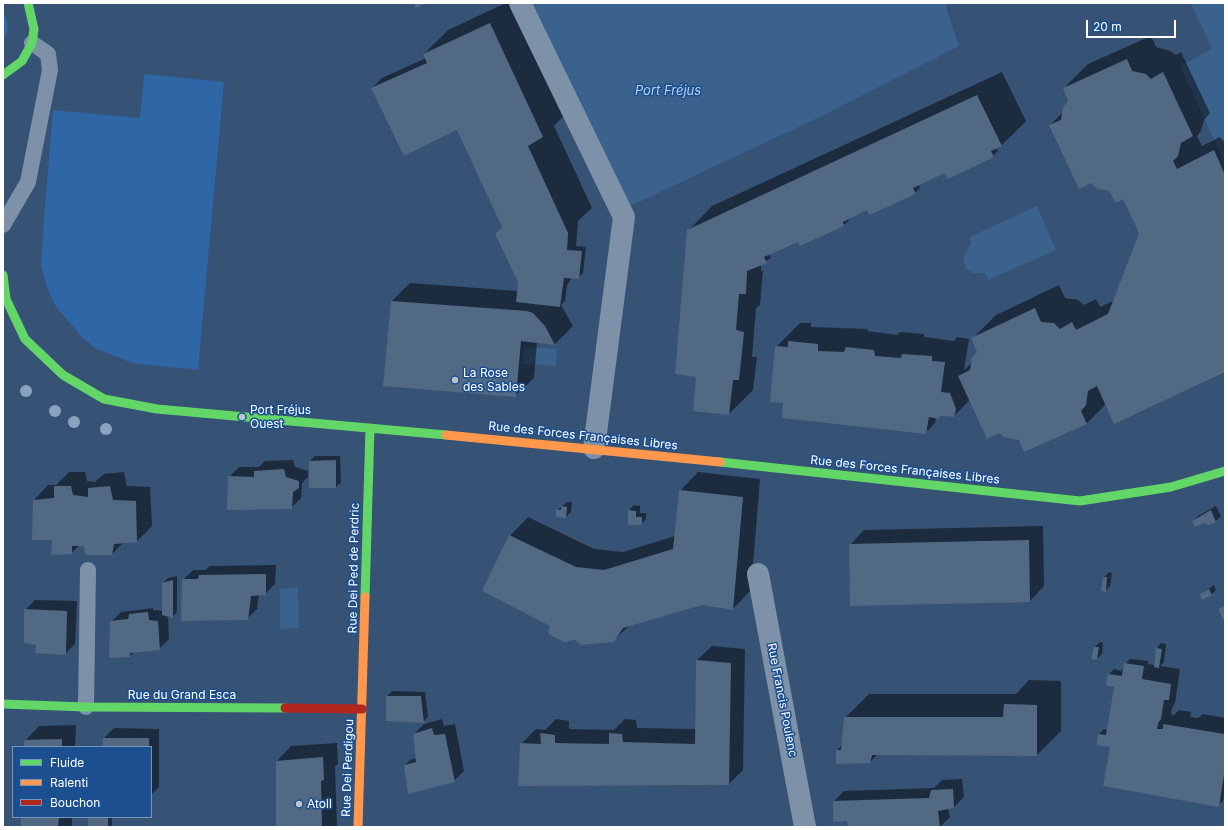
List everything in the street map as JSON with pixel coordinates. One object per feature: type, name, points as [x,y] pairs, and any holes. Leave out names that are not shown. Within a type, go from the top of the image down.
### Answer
[{"type":"street","points":[[3,75],[22,61],[32,43],[34,29],[28,3]]},
{"type":"street","points":[[520,3],[624,217],[594,448]]},
{"type":"street","name":"Rue des Forces Françaises Libres","points":[[3,275],[6,299],[25,339],[63,375],[104,399],[157,409],[594,448],[1080,501],[1171,487],[1225,471]]},
{"type":"street","name":"Rue Dei Ped de Perdric","points":[[362,709],[370,428]]},
{"type":"street","name":"Rue Francis Poulenc","points":[[758,574],[806,827]]},
{"type":"street","name":"Rue du Grand Esca","points":[[3,704],[86,707],[362,709]]},
{"type":"street","name":"Rue Dei Perdigou","points":[[358,827],[362,709]]},
{"type":"lane","points":[[3,224],[28,182],[50,70],[48,54],[32,43]]},
{"type":"lane","points":[[86,707],[88,570]]},
{"type":"shaded area","points":[[3,12],[6,17],[8,29],[3,43]]},
{"type":"shaded area","points":[[144,74],[224,82],[198,370],[132,363],[95,348],[83,338],[56,307],[47,288],[41,265],[53,110],[140,118]]},
{"type":"water","name":"Port Fréjus","points":[[529,3],[949,3],[946,7],[959,46],[824,115],[626,208]]},
{"type":"water","points":[[1191,3],[1225,3],[1225,163],[1180,66],[1212,49]]},
{"type":"water","points":[[1037,206],[1056,250],[988,280],[985,273],[973,273],[966,269],[963,259],[971,243],[969,237]]},
{"type":"water","points":[[524,347],[557,349],[556,366],[521,364]]},
{"type":"water","points":[[298,587],[299,628],[280,629],[280,589]]},
{"type":"building","points":[[414,3],[426,3],[416,8]]},
{"type":"building","points":[[490,23],[543,137],[528,146],[568,233],[567,250],[582,251],[579,279],[564,278],[560,307],[516,302],[518,282],[495,234],[502,227],[457,130],[404,156],[371,88],[427,63],[423,54]]},
{"type":"building","points":[[1127,59],[1132,71],[1146,74],[1151,79],[1163,72],[1193,136],[1181,143],[1178,156],[1173,161],[1177,169],[1214,150],[1225,175],[1225,372],[1114,424],[1097,386],[1088,391],[1086,405],[1081,411],[1087,424],[1024,452],[1019,440],[1004,437],[999,433],[987,439],[958,376],[970,370],[972,357],[977,352],[971,338],[1035,308],[1041,322],[1054,323],[1060,329],[1072,322],[1076,330],[1108,314],[1139,233],[1123,199],[1116,203],[1109,191],[1096,188],[1091,183],[1079,189],[1049,125],[1061,120],[1063,107],[1068,101],[1063,88]]},
{"type":"building","points":[[977,95],[1002,146],[991,151],[994,157],[948,179],[945,173],[913,188],[916,194],[869,215],[867,210],[843,222],[844,226],[800,246],[798,242],[764,257],[767,263],[747,271],[746,294],[739,294],[736,330],[744,332],[739,380],[733,380],[729,415],[693,411],[696,377],[675,374],[687,230]]},
{"type":"building","points":[[391,301],[527,311],[533,313],[545,326],[555,345],[521,341],[516,397],[383,386]]},
{"type":"building","points":[[788,341],[818,344],[818,351],[844,352],[846,347],[874,350],[875,356],[901,358],[902,354],[932,356],[932,361],[945,362],[941,392],[950,393],[956,409],[954,417],[940,416],[939,419],[929,417],[926,434],[782,418],[783,403],[770,402],[775,346],[788,347]]},
{"type":"building","points":[[336,460],[336,488],[309,488],[309,461]]},
{"type":"building","points":[[284,469],[286,477],[299,481],[299,488],[293,492],[292,509],[227,510],[228,476],[254,477],[254,471]]},
{"type":"building","points":[[54,486],[71,486],[73,495],[88,497],[88,488],[110,486],[113,500],[136,501],[137,542],[114,544],[112,555],[85,555],[84,546],[72,546],[72,554],[51,555],[52,540],[32,540],[33,500],[54,498]]},
{"type":"building","points":[[679,490],[743,497],[733,610],[702,605],[623,628],[614,642],[581,645],[575,640],[564,642],[548,634],[550,626],[482,591],[509,535],[576,567],[604,570],[673,549]]},
{"type":"building","points":[[561,506],[567,507],[566,518],[556,517],[556,509],[561,510]]},
{"type":"building","points":[[628,510],[636,511],[636,517],[642,517],[642,525],[628,525]]},
{"type":"building","points":[[1211,510],[1216,522],[1209,525],[1204,523],[1195,527],[1192,521]]},
{"type":"building","points":[[1029,540],[1030,602],[850,606],[849,544]]},
{"type":"building","points":[[266,574],[266,595],[251,596],[248,620],[181,621],[182,579],[198,579],[199,575]]},
{"type":"building","points":[[1103,577],[1107,577],[1106,592],[1101,591]]},
{"type":"building","points":[[173,580],[173,618],[162,615],[162,583]]},
{"type":"building","points":[[1209,589],[1212,595],[1202,600],[1200,594]]},
{"type":"building","points":[[1225,606],[1225,623],[1218,609]]},
{"type":"building","points":[[24,609],[67,611],[66,655],[35,653],[36,645],[24,643]]},
{"type":"building","points":[[148,612],[149,620],[158,621],[160,650],[130,653],[130,657],[109,658],[110,621],[128,619],[129,614]]},
{"type":"building","points":[[1094,647],[1099,647],[1097,660],[1091,659]]},
{"type":"building","points":[[1156,648],[1162,649],[1159,668],[1154,667]]},
{"type":"building","points":[[696,660],[731,663],[729,785],[518,786],[520,743],[541,744],[540,733],[555,735],[555,743],[609,744],[609,733],[622,734],[623,742],[695,744]]},
{"type":"building","points":[[1124,663],[1144,666],[1142,679],[1171,684],[1169,700],[1164,700],[1161,719],[1158,723],[1157,729],[1163,729],[1163,724],[1225,734],[1225,768],[1219,807],[1103,786],[1110,747],[1097,745],[1098,734],[1106,735],[1114,687],[1106,685],[1108,674],[1122,676]]},
{"type":"building","points":[[386,696],[421,696],[424,723],[386,721]]},
{"type":"building","points":[[1004,704],[1037,705],[1037,756],[872,755],[870,763],[836,764],[836,750],[841,750],[844,717],[1003,717]]},
{"type":"building","points":[[432,728],[434,735],[445,734],[455,782],[408,794],[404,765],[416,762],[413,734]]},
{"type":"building","points":[[103,738],[149,738],[149,746],[103,746]]},
{"type":"building","points":[[62,739],[62,746],[24,746],[24,740]]},
{"type":"building","name":"Atoll","points":[[323,757],[324,780],[321,781],[322,827],[276,827],[276,761]]},
{"type":"building","points":[[953,789],[954,808],[938,811],[940,827],[848,827],[847,821],[833,822],[833,801],[929,798],[931,790]]},
{"type":"building","points":[[21,818],[59,818],[58,827],[21,827]]},
{"type":"building","points":[[88,818],[108,818],[108,827],[88,827]]},
{"type":"traffic: fast","points":[[3,75],[22,61],[32,43],[34,29],[28,3]]},
{"type":"traffic: fast","points":[[3,275],[6,299],[25,339],[63,375],[104,399],[157,409],[446,435]]},
{"type":"traffic: fast","points":[[365,597],[370,428]]},
{"type":"traffic: fast","points":[[720,462],[1080,501],[1171,487],[1225,471]]},
{"type":"traffic: fast","points":[[3,704],[86,707],[285,708]]},
{"type":"traffic: slow","points":[[446,435],[720,462]]},
{"type":"traffic: slow","points":[[358,827],[365,597]]},
{"type":"traffic: jam","points":[[285,708],[362,709]]},
{"type":"place","name":"La Rose des Sables","points":[[455,380]]},
{"type":"place","name":"Port Fréjus Ouest","points":[[242,417]]},
{"type":"place","name":"Atoll","points":[[299,804]]}]
